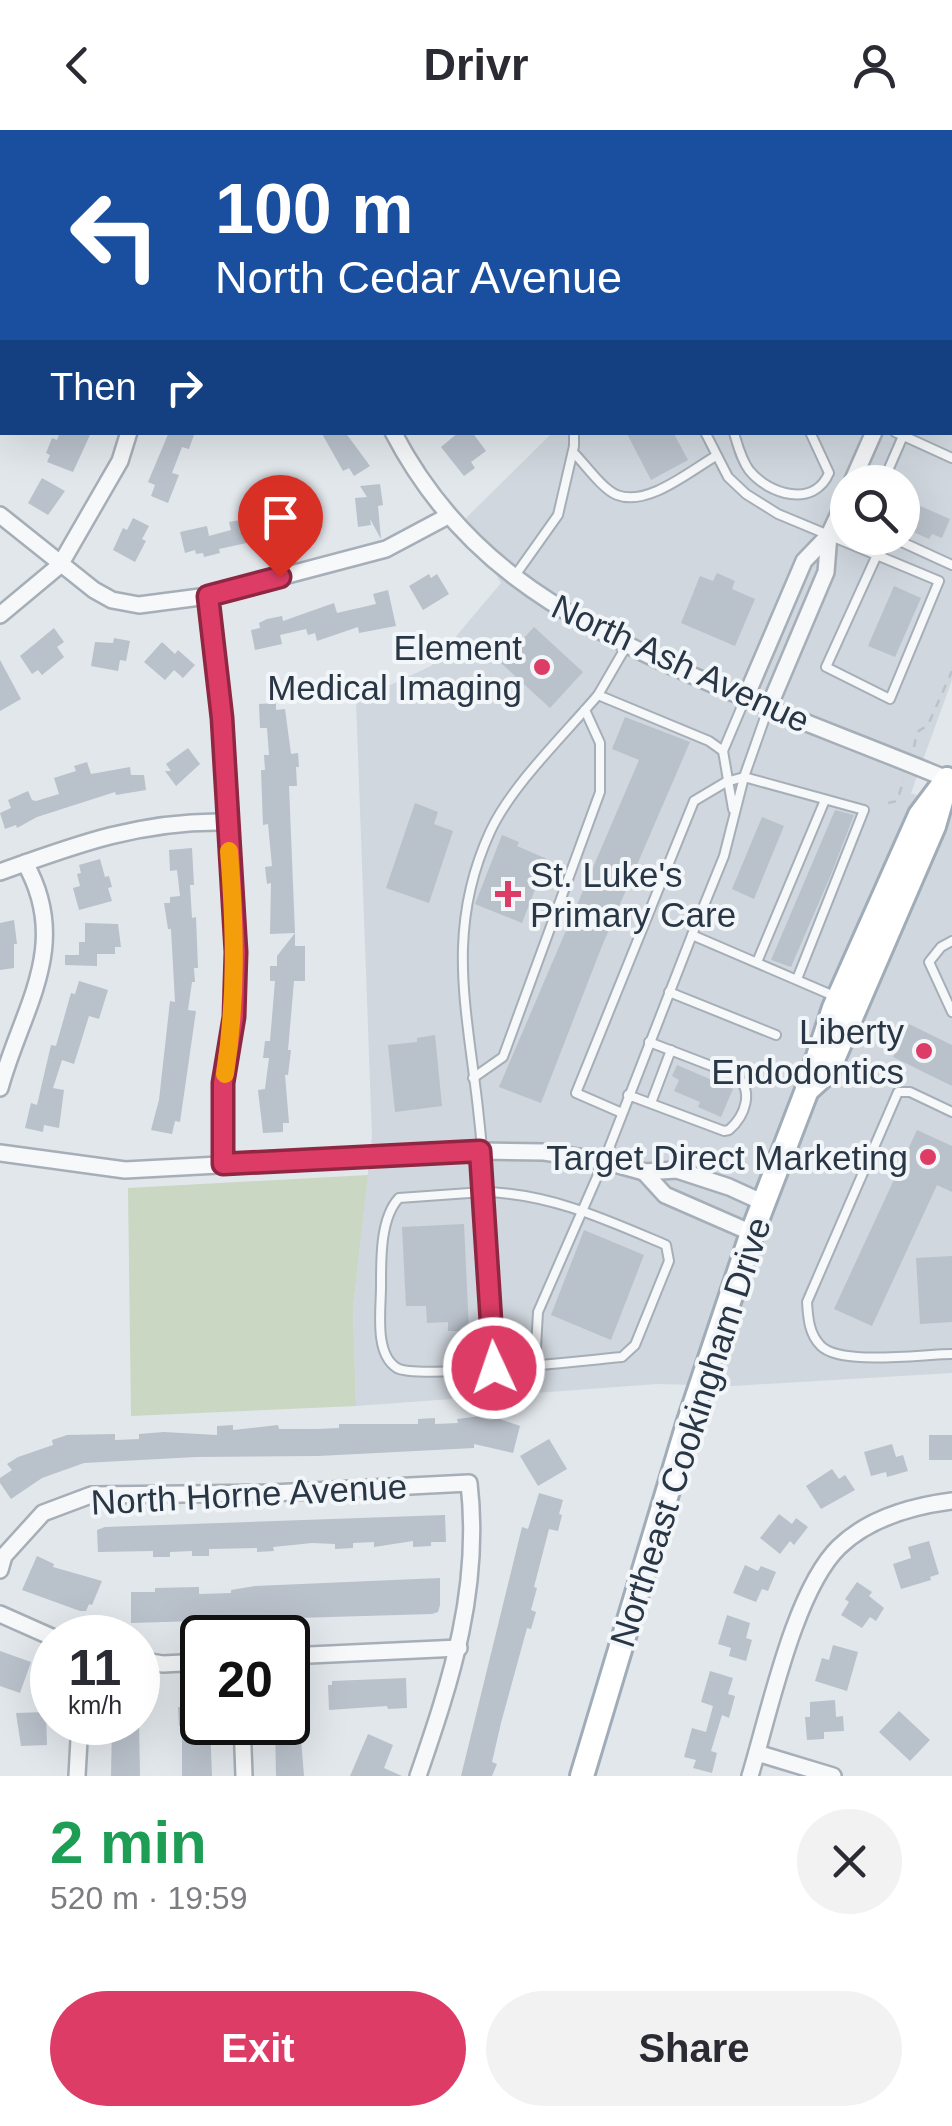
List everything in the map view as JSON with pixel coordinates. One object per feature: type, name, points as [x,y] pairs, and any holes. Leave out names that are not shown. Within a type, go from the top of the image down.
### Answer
[{"type":"main road","name":"Northeast Cookingham Drive","points":[[582,1776],[688,1424],[814,1061],[920,815],[950,776]]},
{"type":"main road","name":"Northeast Cookingham Drive","points":[[807,1090],[828,1071],[934,826],[950,776]]},
{"type":"street","points":[[0,616],[60,565],[120,461],[127,435]]},
{"type":"street","name":"North Ash Avenue","points":[[395,435],[448,516],[514,578],[572,617],[768,709],[908,764],[950,776]]},
{"type":"street","points":[[859,465],[873,435]]},
{"type":"street","points":[[0,515],[60,565],[112,600],[140,606],[208,596],[386,549],[448,516]]},
{"type":"street","points":[[745,699],[804,561],[830,535]]},
{"type":"street","points":[[768,709],[826,572],[830,535]]},
{"type":"street","points":[[208,596],[222,718],[236,952],[234,1017],[223,1083],[223,1164]]},
{"type":"street","points":[[0,872],[83,841],[132,830],[192,821],[227,822]]},
{"type":"street","points":[[0,1088],[38,990],[45,953],[40,896],[25,863]]},
{"type":"street","points":[[0,1153],[125,1170],[480,1151],[544,1152],[644,1172],[677,1170],[764,1204]]},
{"type":"street","points":[[644,1172],[664,1195],[752,1233]]},
{"type":"street","name":"North Horne Avenue","points":[[0,1570],[4,1556],[43,1513],[91,1495],[272,1493],[469,1483],[474,1525],[468,1610],[459,1648]]},
{"type":"street","points":[[750,1776],[799,1616],[814,1583],[838,1547],[872,1524],[918,1506],[952,1501]]},
{"type":"street","points":[[0,1614],[30,1627]]},
{"type":"street","points":[[310,1655],[459,1648],[418,1776]]},
{"type":"street","points":[[77,1776],[79,1745]]},
{"type":"street","points":[[243,1745],[244,1776]]},
{"type":"street","points":[[757,1754],[833,1776]]},
{"type":"lane","points":[[514,578],[558,515],[574,435]]},
{"type":"lane","points":[[706,435],[728,477],[746,494],[778,514],[830,535]]},
{"type":"lane","points":[[735,435],[742,460],[752,474],[768,486],[795,495],[823,487],[829,473],[811,435]]},
{"type":"lane","points":[[890,465],[899,435]]},
{"type":"lane","points":[[901,435],[952,458]]},
{"type":"lane","points":[[573,452],[614,495],[632,498],[654,492],[716,456]]},
{"type":"lane","points":[[876,557],[826,667],[890,699],[939,581],[948,577],[952,567],[920,551]]},
{"type":"lane","points":[[872,555],[939,581]]},
{"type":"lane","points":[[494,1368],[480,1151],[463,1004],[463,935],[474,876],[501,810],[598,694],[628,646]]},
{"type":"lane","points":[[598,694],[709,741],[723,752]]},
{"type":"lane","points":[[734,814],[723,752],[745,699]]},
{"type":"lane","points":[[536,1364],[538,1312],[604,1161],[724,856],[744,777],[768,709]]},
{"type":"lane","points":[[473,1078],[503,1057],[600,792],[600,743],[585,710]]},
{"type":"lane","points":[[622,1113],[576,1092],[694,800],[726,782],[744,777],[864,810],[797,979]]},
{"type":"lane","points":[[757,962],[825,800]]},
{"type":"lane","points":[[692,935],[838,998]]},
{"type":"lane","points":[[952,940],[928,962],[952,1012]]},
{"type":"lane","points":[[669,992],[776,1036]]},
{"type":"lane","points":[[628,1094],[724,1131],[740,1120],[747,1091],[744,1082],[649,1042]]},
{"type":"lane","points":[[651,1103],[671,1050]]},
{"type":"lane","points":[[952,1112],[910,1092],[898,1092],[807,1302],[809,1326],[822,1348],[844,1357],[952,1354]]},
{"type":"lane","points":[[483,1192],[531,1196],[582,1210],[666,1245],[670,1261],[635,1345],[622,1357],[414,1372],[398,1368],[387,1358],[382,1340],[381,1262],[390,1208],[399,1198],[483,1192]]},
{"type":"path","points":[[888,803],[897,801],[918,732],[928,725],[952,670]]},
{"type":"shaded area","points":[[550,435],[952,435],[952,680],[911,793],[952,810],[952,1373],[732,1386],[657,1384],[356,1406],[353,1308],[372,1136],[356,701],[431,666],[501,583],[464,520]]},
{"type":"green space","points":[[368,1175],[353,1308],[356,1406],[131,1416],[128,1188]]},
{"type":"building","points":[[59,435],[90,435],[73,472],[47,462],[52,438],[57,440]]},
{"type":"building","points":[[168,435],[194,435],[189,449],[182,447],[172,473],[179,475],[168,503],[151,496],[155,485],[148,482]]},
{"type":"building","points":[[323,435],[347,435],[370,466],[354,476],[349,468],[343,471]]},
{"type":"building","points":[[455,435],[474,435],[486,451],[471,462],[475,468],[464,476],[441,447]]},
{"type":"building","points":[[628,435],[675,435],[688,460],[651,480]]},
{"type":"building","points":[[42,478],[65,491],[48,515],[28,503]]},
{"type":"building","points":[[380,484],[381,539],[370,519],[371,525],[358,527],[355,498],[367,497],[360,486]]},
{"type":"building","points":[[920,506],[950,519],[942,538],[932,534],[929,539],[920,535]]},
{"type":"building","points":[[304,508],[310,513],[318,511],[322,527],[219,549],[220,553],[204,557],[195,550],[185,553],[180,532],[207,526],[209,536],[231,530],[229,522]]},
{"type":"building","points":[[133,518],[149,526],[135,562],[113,550],[123,528],[127,530]]},
{"type":"building","points":[[717,573],[735,581],[732,589],[755,599],[735,646],[681,623],[700,576],[713,581]]},
{"type":"building","points":[[429,574],[431,578],[437,574],[449,594],[423,610],[409,586]]},
{"type":"building","points":[[894,586],[921,598],[895,657],[868,646]]},
{"type":"building","points":[[388,590],[396,626],[359,633],[358,627],[317,641],[315,633],[308,635],[306,629],[280,635],[282,644],[255,650],[251,630],[260,628],[259,623],[267,619],[282,616],[283,621],[334,603],[337,613],[376,604],[373,594]]},
{"type":"building","name":"Element Medical Imaging","points":[[534,627],[583,672],[550,708],[501,663]]},
{"type":"building","points":[[54,628],[64,642],[57,647],[64,657],[42,675],[38,670],[32,674],[20,656]]},
{"type":"building","points":[[114,638],[130,641],[126,661],[120,660],[118,671],[91,666],[95,642],[113,643]]},
{"type":"building","points":[[162,642],[195,665],[183,678],[174,670],[165,680],[144,662]]},
{"type":"building","points":[[0,660],[21,699],[0,711]]},
{"type":"building","points":[[276,703],[276,710],[285,709],[291,754],[298,753],[297,786],[289,786],[295,933],[270,934],[271,883],[267,884],[265,867],[272,866],[268,824],[263,825],[261,770],[265,770],[264,755],[269,755],[267,728],[260,728],[259,704]]},
{"type":"building","points":[[625,717],[690,742],[602,946],[541,1103],[499,1087],[639,760],[612,749]]},
{"type":"building","points":[[188,748],[200,764],[176,786],[165,771],[171,771],[166,764]]},
{"type":"building","points":[[87,762],[91,774],[130,767],[131,775],[144,775],[146,790],[116,795],[115,792],[5,829],[0,813],[11,808],[8,800],[28,791],[36,801],[59,794],[54,778],[76,771],[74,766]]},
{"type":"building","points":[[415,803],[438,812],[434,824],[453,831],[429,903],[386,888]]},
{"type":"building","points":[[835,810],[854,815],[830,877],[791,967],[771,960]]},
{"type":"building","points":[[762,817],[784,826],[754,899],[732,889]]},
{"type":"building","points":[[502,835],[547,859],[522,923],[475,904]]},
{"type":"building","points":[[192,848],[194,885],[190,885],[198,968],[194,968],[188,1010],[196,1011],[180,1122],[175,1121],[172,1134],[151,1130],[159,1100],[170,1001],[175,1002],[171,929],[164,903],[170,903],[170,897],[180,896],[177,870],[170,871],[169,850]]},
{"type":"building","points":[[100,859],[105,877],[109,876],[112,901],[79,910],[73,888],[80,886],[79,865]]},
{"type":"building","points":[[14,920],[14,968],[0,970],[0,923]]},
{"type":"building","points":[[85,923],[118,924],[121,947],[115,947],[115,954],[97,954],[97,966],[65,965],[65,955],[79,955],[79,942],[85,942]]},
{"type":"building","points":[[295,933],[295,946],[305,946],[305,981],[294,981],[291,1050],[285,1075],[289,1123],[283,1123],[283,1132],[263,1133],[258,1090],[265,1089],[269,1058],[263,1058],[265,1041],[270,1041],[275,981],[270,981],[270,966],[277,966],[277,956]]},
{"type":"building","points":[[79,981],[108,990],[99,1019],[89,1016],[74,1064],[62,1060],[53,1088],[64,1090],[59,1128],[44,1125],[43,1132],[25,1128],[31,1103],[37,1105],[51,1045],[56,1046],[71,993],[75,994]]},
{"type":"building","name":"Liberty Endodontics","points":[[909,1024],[952,1045],[952,1086],[893,1057]]},
{"type":"building","points":[[435,1035],[442,1106],[395,1112],[388,1045],[417,1042],[417,1038]]},
{"type":"building","points":[[677,1065],[733,1089],[721,1117],[674,1091],[679,1080],[672,1076]]},
{"type":"building","points":[[917,1130],[952,1146],[952,1192],[937,1185],[872,1326],[834,1309]]},
{"type":"building","points":[[464,1224],[469,1331],[448,1331],[448,1322],[427,1323],[426,1306],[406,1306],[402,1227]]},
{"type":"building","points":[[584,1230],[644,1255],[611,1340],[551,1315]]},
{"type":"building","points":[[952,1256],[952,1322],[920,1324],[916,1258]]},
{"type":"building","points":[[489,1415],[520,1426],[513,1453],[474,1444],[474,1448],[318,1456],[84,1463],[42,1478],[11,1499],[0,1483],[0,1478],[12,1470],[7,1464],[67,1435],[115,1434],[115,1440],[139,1439],[139,1434],[164,1432],[217,1435],[217,1426],[233,1425],[233,1430],[278,1425],[279,1429],[317,1429],[339,1428],[339,1424],[418,1424],[418,1419],[435,1418],[435,1424],[458,1423],[457,1419]]},
{"type":"building","points":[[929,1435],[952,1435],[952,1460],[929,1460]]},
{"type":"building","points":[[549,1439],[567,1469],[538,1486],[520,1456]]},
{"type":"building","points":[[892,1444],[896,1457],[903,1455],[908,1471],[887,1477],[886,1472],[871,1476],[864,1452]]},
{"type":"building","points":[[832,1469],[839,1479],[845,1475],[855,1490],[821,1509],[806,1486]]},
{"type":"building","points":[[539,1493],[563,1500],[559,1514],[562,1515],[558,1531],[549,1529],[534,1587],[537,1588],[531,1610],[536,1612],[531,1629],[527,1628],[492,1762],[497,1764],[492,1776],[461,1776],[522,1527],[528,1529]]},
{"type":"building","points":[[779,1514],[792,1524],[796,1518],[808,1527],[794,1545],[790,1541],[780,1554],[760,1538]]},
{"type":"building","points":[[445,1515],[446,1542],[431,1542],[431,1546],[413,1547],[413,1541],[374,1547],[374,1542],[335,1549],[335,1544],[312,1543],[257,1552],[257,1548],[209,1549],[209,1556],[192,1556],[192,1551],[170,1552],[170,1557],[153,1557],[153,1551],[98,1552],[97,1530],[105,1527]]},
{"type":"building","points":[[929,1541],[939,1574],[901,1589],[893,1564],[911,1558],[908,1547]]},
{"type":"building","points":[[37,1556],[54,1564],[53,1567],[102,1581],[86,1611],[22,1590]]},
{"type":"building","points":[[745,1565],[776,1572],[768,1591],[762,1589],[756,1602],[733,1593]]},
{"type":"building","points":[[440,1578],[440,1605],[438,1612],[432,1614],[310,1618],[180,1615],[180,1622],[160,1622],[160,1615],[131,1615],[131,1592],[199,1587],[199,1594],[231,1593],[255,1586]]},
{"type":"building","points":[[857,1582],[872,1592],[869,1596],[884,1608],[876,1621],[870,1617],[862,1628],[841,1615],[849,1602],[845,1599]]},
{"type":"building","points":[[727,1615],[750,1623],[746,1638],[752,1640],[746,1661],[729,1656],[731,1648],[718,1644]]},
{"type":"building","points":[[833,1645],[858,1652],[847,1691],[815,1681],[822,1658],[829,1660]]},
{"type":"building","points":[[0,1651],[30,1662],[20,1693],[0,1686]]},
{"type":"building","points":[[710,1671],[733,1678],[728,1694],[735,1696],[729,1718],[722,1715],[711,1751],[717,1753],[712,1773],[693,1768],[696,1760],[684,1757],[692,1728],[706,1732],[713,1706],[701,1702]]},
{"type":"building","points":[[406,1678],[407,1708],[329,1710],[328,1685],[332,1681]]},
{"type":"building","points":[[835,1700],[836,1717],[843,1716],[844,1731],[824,1732],[824,1739],[807,1740],[805,1717],[810,1717],[810,1702]]},
{"type":"building","points":[[899,1711],[930,1740],[910,1761],[879,1732]]},
{"type":"building","points":[[16,1713],[30,1713],[30,1745],[47,1745],[21,1746]]},
{"type":"building","points":[[368,1734],[393,1745],[384,1768],[402,1776],[350,1776]]},
{"type":"building","points":[[112,1745],[139,1745],[140,1776],[111,1776]]},
{"type":"building","points":[[182,1745],[211,1745],[212,1776],[182,1776]]},
{"type":"building","points":[[275,1745],[301,1745],[304,1776],[276,1776]]},
{"type":"slow traffic","points":[[225,1074],[234,1017],[236,952],[229,851]]},
{"type":"place","name":"Element Medical Imaging","points":[[542,667]]},
{"type":"place","name":"St. Luke's Primary Care","points":[[508,894]]},
{"type":"place","name":"Liberty Endodontics","points":[[924,1051]]},
{"type":"place","name":"Target Direct Marketing","points":[[928,1157]]},
{"type":"route","points":[[280,577],[208,596],[222,718],[236,952],[234,1017],[223,1083],[223,1164],[480,1151],[494,1368]]}]
